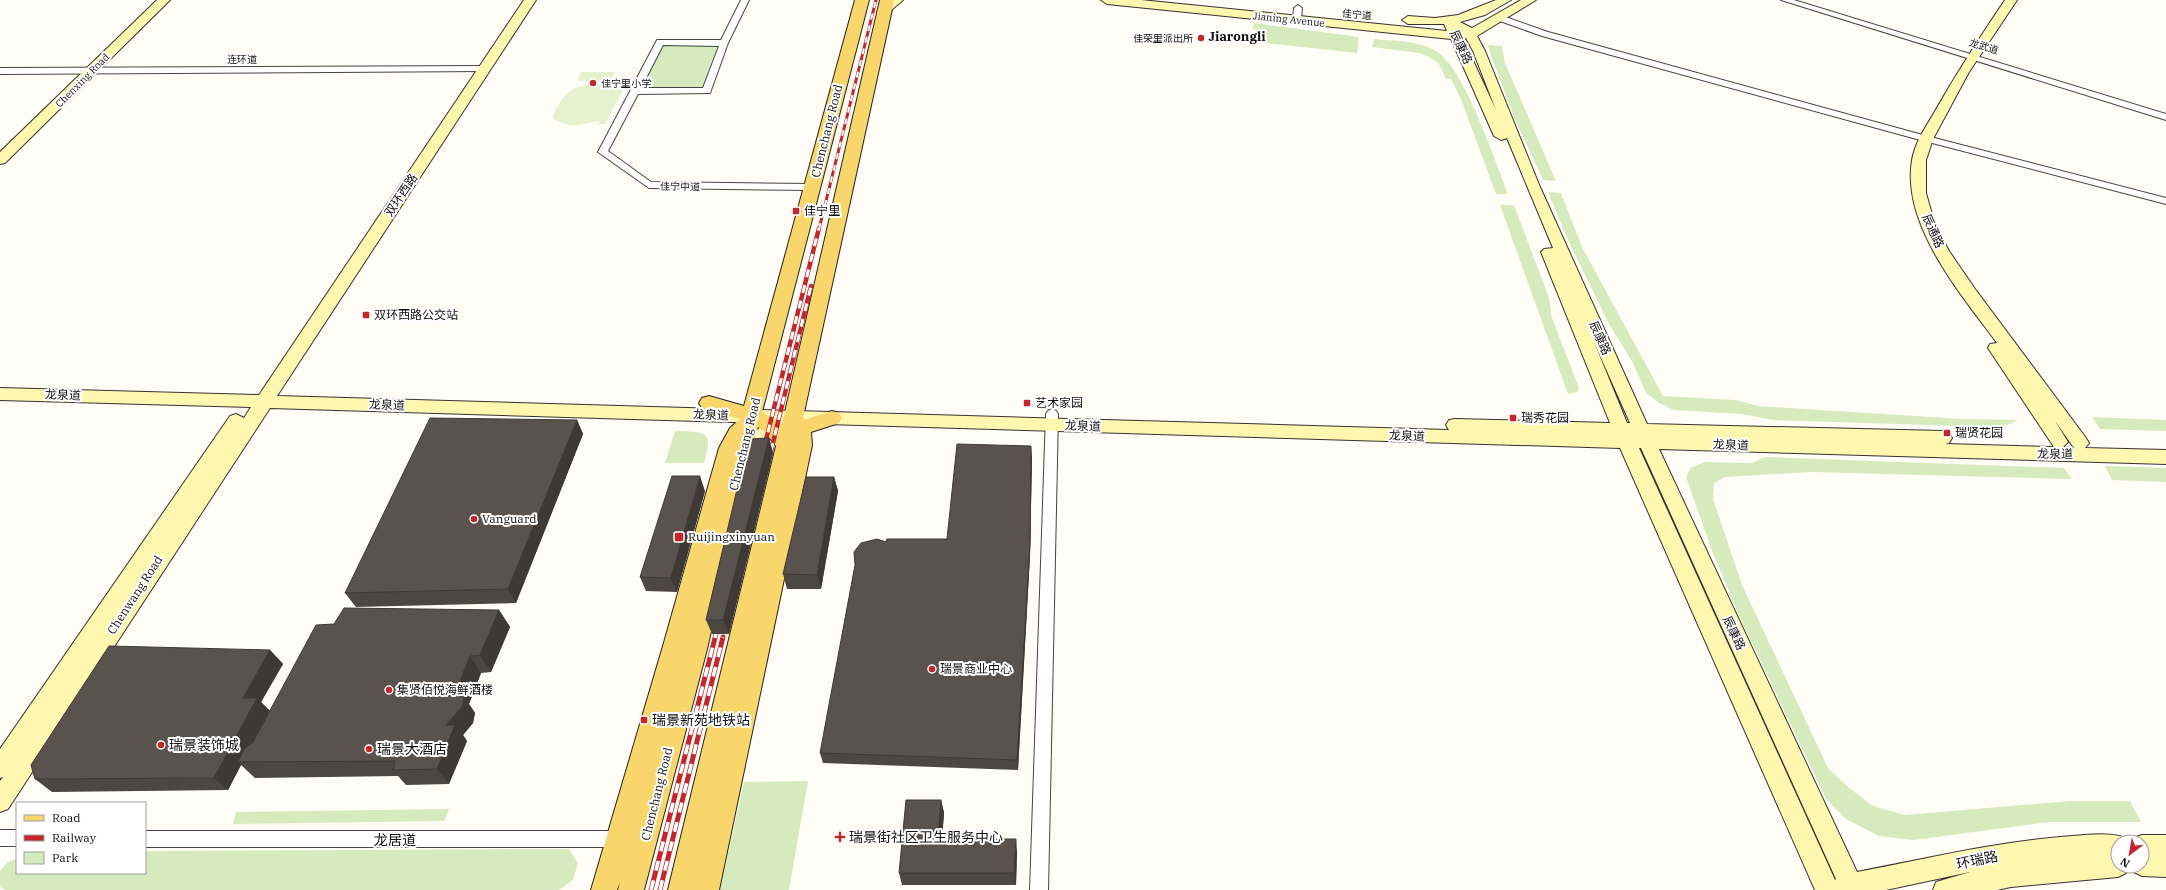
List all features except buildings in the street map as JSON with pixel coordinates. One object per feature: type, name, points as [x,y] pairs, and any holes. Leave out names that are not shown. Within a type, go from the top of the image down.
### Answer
[{"type":"main road","name":"Chenchang Road","points":[[631,890],[645,840],[753,410],[838,85],[862,0]]},
{"type":"main road","points":[[681,890],[794,424],[890,3]]},
{"type":"main road","points":[[709,403],[753,410],[773,426],[813,423],[833,412]]},
{"type":"main road","points":[[604,890],[675,646],[729,448],[737,433],[753,410]]},
{"type":"main road","points":[[706,890],[800,458],[802,445],[794,424]]},
{"type":"street","name":"Chenxing Road","points":[[0,160],[150,0]]},
{"type":"street","name":"Chenxing Road","points":[[0,143],[164,0]]},
{"type":"street","points":[[477,70],[519,0]]},
{"type":"street","name":"双环西路","points":[[260,395],[477,70],[530,0]]},
{"type":"street","points":[[635,91],[707,90],[724,43],[746,0]]},
{"type":"street","name":"Jianing Avenue","points":[[1107,0],[1298,14],[1459,31]]},
{"type":"street","points":[[1216,0],[1298,14]]},
{"type":"street","points":[[1459,31],[1476,14],[1505,0]]},
{"type":"street","points":[[1459,31],[1500,18],[1530,0]]},
{"type":"street","points":[[1785,0],[2166,117]]},
{"type":"street","name":"龙武道","points":[[1795,0],[1968,55],[2166,114]]},
{"type":"street","name":"辰通路","points":[[1998,0],[1968,55],[1911,152],[1909,169],[1914,211],[1922,230],[1958,292],[2059,442]]},
{"type":"street","name":"辰通路","points":[[1968,55],[2010,0]]},
{"type":"street","points":[[1500,18],[1545,34],[1921,137],[2166,200]]},
{"type":"street","name":"辰康路","points":[[1459,31],[1624,435],[1827,890]]},
{"type":"street","name":"辰康路","points":[[1459,31],[1538,196],[1847,889]]},
{"type":"street","name":"佳宁中道","points":[[724,43],[660,42],[603,152],[649,186],[812,187]]},
{"type":"street","name":"连环道","points":[[0,73],[477,70]]},
{"type":"street","name":"辰通路","points":[[1921,137],[1919,193],[1933,235],[1969,293],[2080,442]]},
{"type":"street","name":"龙泉道","points":[[0,382],[260,395],[753,410],[794,424]]},
{"type":"street","name":"龙泉道","points":[[0,394],[260,395],[709,403]]},
{"type":"street","name":"Chenwang Road","points":[[0,768],[260,395]]},
{"type":"street","name":"Chenwang Road","points":[[0,801],[260,395]]},
{"type":"street","name":"龙泉道","points":[[833,412],[1624,435],[2166,457]]},
{"type":"street","points":[[1039,890],[1052,419]]},
{"type":"street","points":[[744,450],[773,426]]},
{"type":"street","name":"龙泉道","points":[[1644,436],[2080,442],[2166,445]]},
{"type":"street","points":[[0,838],[16,838]]},
{"type":"street","name":"龙居道","points":[[146,839],[645,840]]},
{"type":"street","points":[[2150,846],[2166,846]]},
{"type":"street","name":"环瑞路","points":[[1847,889],[1999,855],[2110,847]]},
{"type":"street","points":[[2150,864],[2166,865]]},
{"type":"street","name":"环瑞路","points":[[1945,890],[2011,875],[2110,866]]},
{"type":"green space","points":[[1254,23],[1359,37],[1357,53],[1257,42],[1260,30],[1252,29]]},
{"type":"green space","points":[[1374,39],[1414,43],[1429,47],[1447,60],[1457,75],[1478,116],[1508,194],[1496,194],[1461,99],[1451,79],[1446,79],[1439,64],[1429,57],[1419,53],[1372,47]]},
{"type":"green space","points":[[663,45],[718,45],[703,88],[641,88]]},
{"type":"green space","points":[[1488,45],[1502,46],[1505,63],[1556,181],[1543,180],[1514,117]]},
{"type":"green space","points":[[581,72],[615,72],[610,81],[577,81]]},
{"type":"green space","points":[[605,84],[616,89],[617,86],[625,86],[605,124],[598,124],[600,121],[570,126],[553,119],[555,111],[563,97],[573,89],[584,85]]},
{"type":"green space","points":[[1548,192],[1561,193],[1582,247],[1663,396],[1736,400],[1758,406],[1962,419],[2018,420],[2010,424],[1991,427],[1773,420],[1742,414],[1674,410],[1659,403],[1646,393],[1632,361],[1609,324],[1568,240]]},
{"type":"green space","points":[[1500,205],[1514,205],[1549,298],[1552,318],[1579,388],[1577,392],[1568,394]]},
{"type":"green space","points":[[2092,417],[2166,420],[2166,431],[2100,429]]},
{"type":"green space","points":[[675,431],[694,432],[705,435],[708,444],[704,463],[665,463]]},
{"type":"green space","points":[[1765,457],[2064,468],[2072,479],[1812,472],[1725,477],[1714,483],[1713,499],[1742,585],[1828,768],[1848,787],[1873,806],[1905,815],[2071,801],[2130,801],[2141,822],[2049,822],[1914,840],[1879,836],[1846,819],[1826,799],[1741,620],[1712,551],[1686,477],[1691,468],[1705,462],[1752,463]]},
{"type":"green space","points":[[2105,466],[2166,468],[2166,482],[2112,480]]},
{"type":"green space","points":[[808,781],[789,890],[720,890],[744,782]]},
{"type":"green space","points":[[449,809],[444,821],[233,824],[236,812]]},
{"type":"green space","points":[[569,849],[578,863],[573,880],[559,890],[6,890],[0,887],[0,871],[8,862],[16,858],[16,874],[146,874],[146,851]]},
{"type":"railway","points":[[819,229],[876,0]]},
{"type":"railway","points":[[764,448],[819,228]]},
{"type":"railway","points":[[771,451],[811,286]]},
{"type":"railway","points":[[651,890],[719,622]]},
{"type":"railway","points":[[660,890],[723,637]]},
{"type":"place","name":"佳荣里派出所","points":[[1201,38]]},
{"type":"place","name":"佳宁里小学","points":[[593,83]]},
{"type":"place","name":"佳宁里","points":[[796,211]]},
{"type":"place","name":"双环西路公交站","points":[[366,315]]},
{"type":"place","name":"艺术家园","points":[[1027,403]]},
{"type":"place","name":"瑞秀花园","points":[[1513,418]]},
{"type":"place","name":"瑞贤花园","points":[[1947,433]]},
{"type":"place","name":"Vanguard","points":[[474,519]]},
{"type":"place","name":"Ruijingxinyuan","points":[[679,537]]},
{"type":"place","name":"瑞景商业中心","points":[[932,669]]},
{"type":"place","name":"集贤佰悦海鲜酒楼","points":[[389,690]]},
{"type":"place","name":"瑞景新苑地铁站","points":[[644,720]]},
{"type":"place","name":"瑞景装饰城","points":[[161,745]]},
{"type":"place","name":"瑞景大酒店","points":[[369,749]]},
{"type":"place","name":"瑞景街社区卫生服务中心","points":[[840,837]]},
{"type":"district","name":"Jiarongli","points":[[1237,36]]}]
